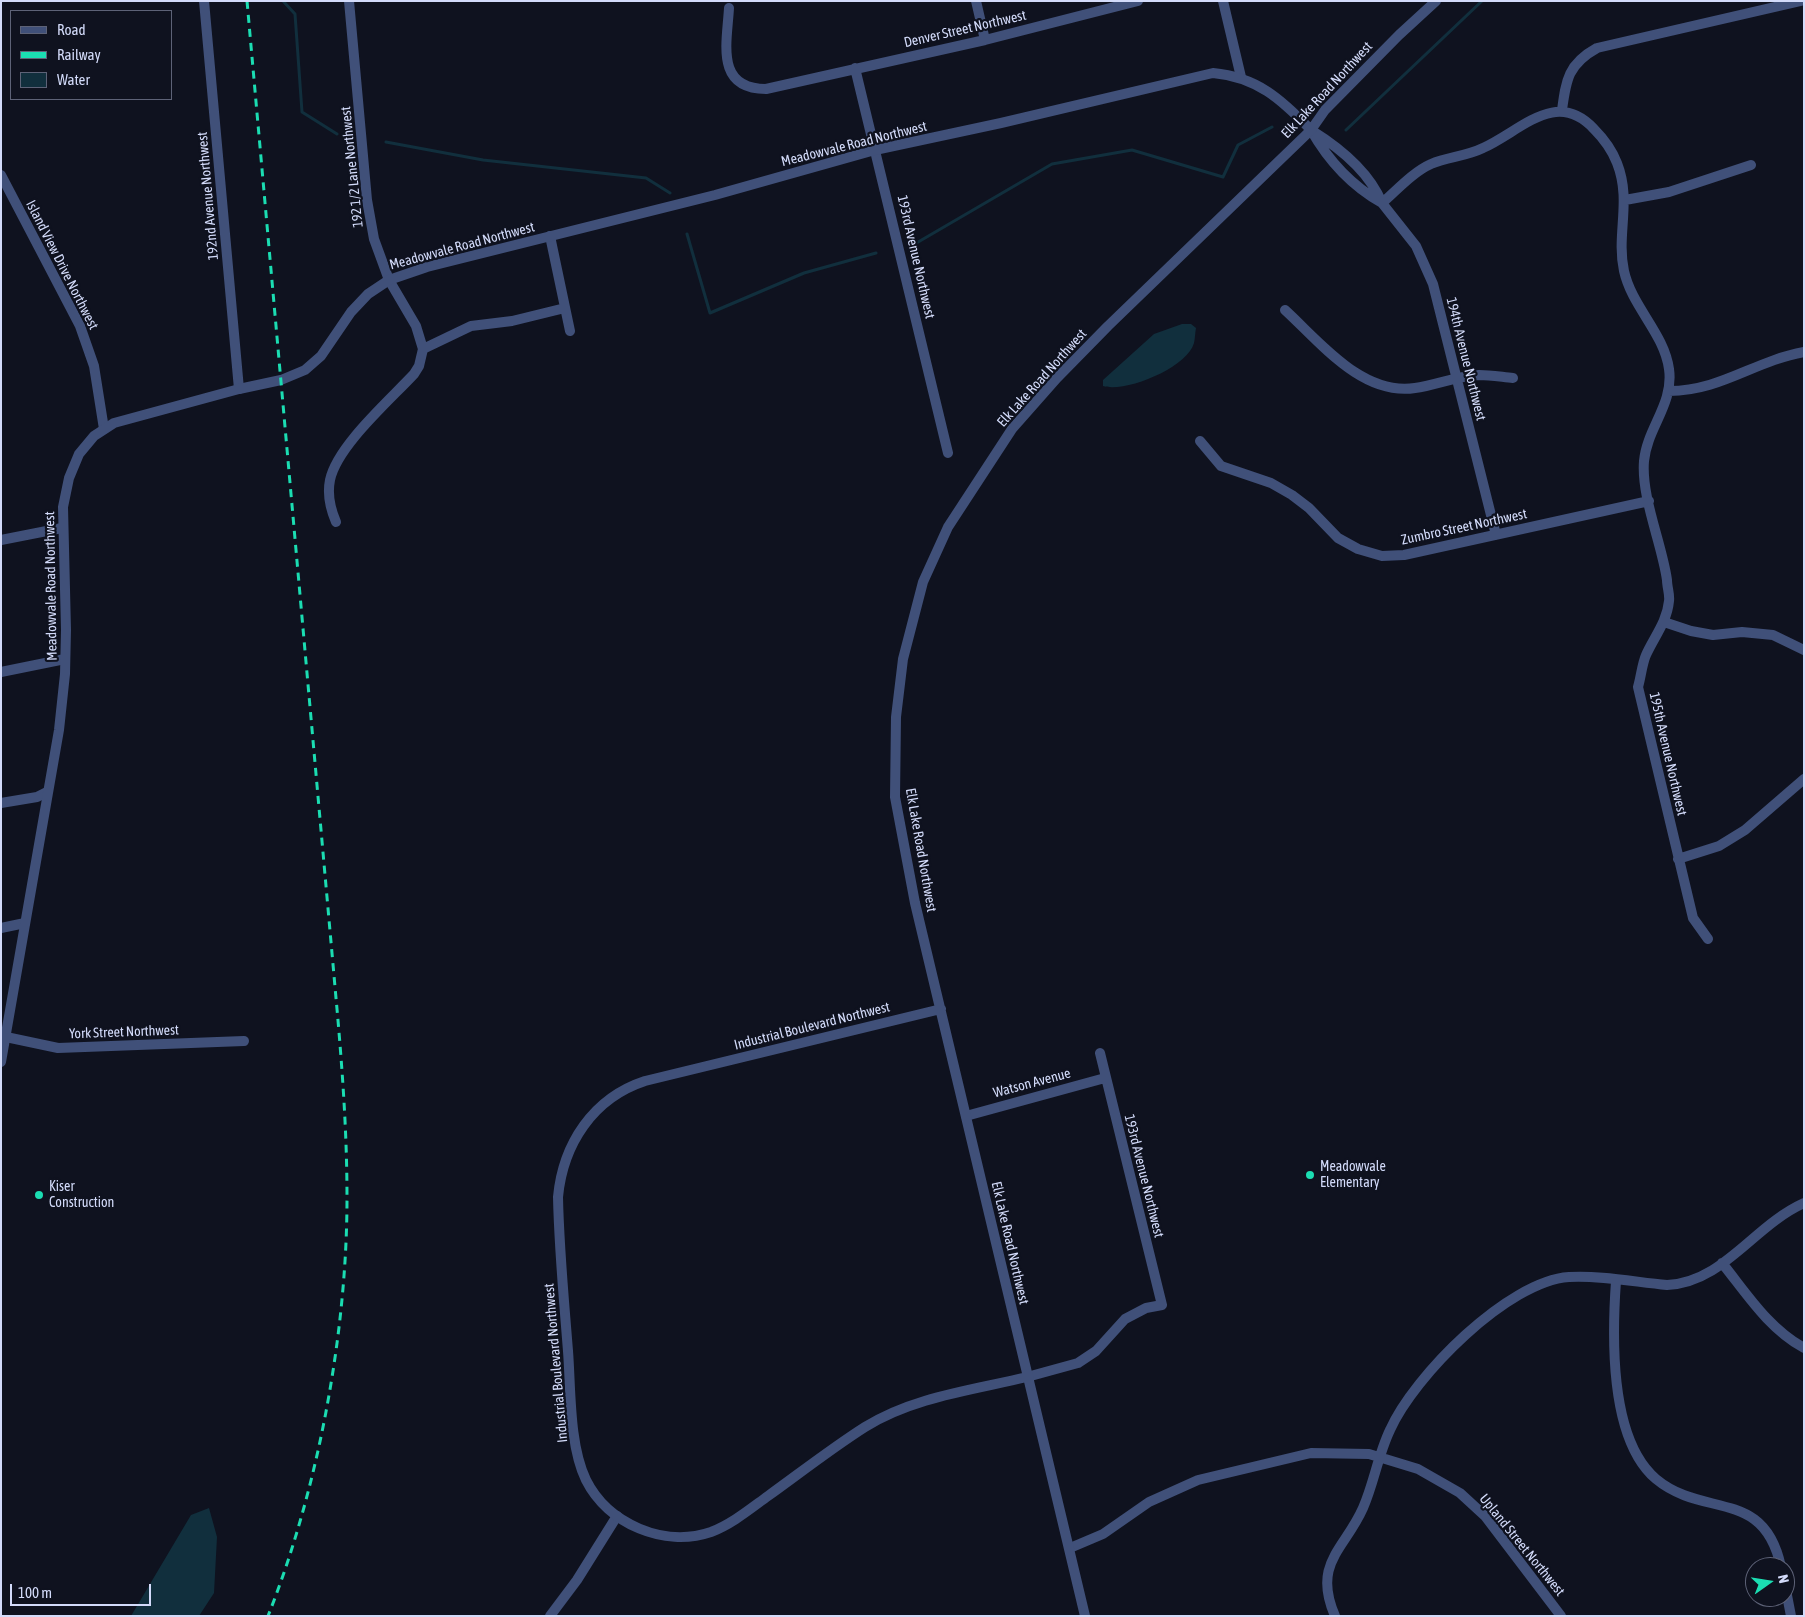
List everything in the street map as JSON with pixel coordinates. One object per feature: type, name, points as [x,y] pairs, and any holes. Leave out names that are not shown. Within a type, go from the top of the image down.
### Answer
[{"type":"street","name":"192nd Avenue Northwest","points":[[204,1],[239,388]]},
{"type":"street","name":"192 1/2 Lane Northwest","points":[[349,1],[367,200],[376,248],[390,280],[416,326],[423,349]]},
{"type":"street","points":[[976,1],[985,40]]},
{"type":"street","name":"Denver Street Northwest","points":[[729,8],[727,62],[733,76],[746,86],[766,89],[985,40],[1138,1]]},
{"type":"street","points":[[1223,1],[1241,77]]},
{"type":"street","name":"Elk Lake Road Northwest","points":[[1085,1616],[915,903],[895,797],[896,717],[904,659],[923,582],[948,527],[1012,428],[1108,326],[1311,130],[1325,110],[1399,35],[1436,1]]},
{"type":"street","points":[[1382,203],[1424,168],[1441,160],[1481,149],[1546,113],[1562,110],[1569,73],[1582,58],[1597,48],[1801,1]]},
{"type":"street","name":"193rd Avenue Northwest","points":[[855,68],[948,453]]},
{"type":"street","name":"Meadowvale Road Northwest","points":[[1,1062],[18,976],[25,923],[59,730],[65,659],[66,576],[62,528],[63,507],[69,478],[86,444],[104,429],[123,420],[239,388],[281,380],[305,370],[321,356],[360,302],[390,280],[428,267],[715,195],[875,150],[1010,121],[1206,74],[1241,77],[1272,94],[1311,130]]},
{"type":"street","name":"195th Avenue Northwest","points":[[1562,110],[1580,116],[1606,143],[1620,172],[1625,200],[1621,248],[1624,270],[1636,302],[1665,351],[1670,371],[1669,391],[1646,451],[1644,473],[1665,566],[1669,600],[1664,622],[1645,656],[1638,687],[1693,918],[1708,939]]},
{"type":"street","name":"194th Avenue Northwest","points":[[1311,130],[1325,154],[1365,193],[1382,203],[1416,246],[1426,265],[1433,284],[1496,535]]},
{"type":"street","points":[[1625,200],[1669,192],[1751,165]]},
{"type":"street","name":"Island View Drive Northwest","points":[[1,175],[80,326],[96,375],[104,429]]},
{"type":"street","points":[[550,236],[570,331]]},
{"type":"street","points":[[336,522],[329,502],[330,480],[334,469],[347,447],[414,374],[419,366],[423,349],[471,326],[512,321],[565,308]]},
{"type":"street","points":[[1285,310],[1347,366],[1378,385],[1396,389],[1413,389],[1478,376],[1513,378]]},
{"type":"street","points":[[1669,391],[1696,390],[1715,385],[1759,364],[1804,352]]},
{"type":"street","name":"Zumbro Street Northwest","points":[[1200,441],[1221,466],[1271,483],[1292,495],[1309,508],[1338,538],[1358,549],[1382,556],[1404,555],[1649,501]]},
{"type":"street","points":[[1,540],[62,528]]},
{"type":"street","points":[[1664,622],[1691,631],[1713,635],[1742,632],[1772,636],[1804,650]]},
{"type":"street","points":[[1,672],[65,659]]},
{"type":"street","points":[[1678,859],[1719,846],[1745,830],[1804,779]]},
{"type":"street","points":[[1,803],[37,797],[47,792]]},
{"type":"street","points":[[1,928],[25,923]]},
{"type":"street","name":"Industrial Boulevard Northwest","points":[[940,1008],[637,1084],[608,1100],[585,1124],[576,1137],[563,1166],[558,1197],[574,1429],[581,1466],[586,1480],[604,1505],[617,1516],[640,1529],[668,1536],[682,1537],[711,1532],[736,1519],[841,1444],[881,1418],[932,1400],[1078,1363],[1096,1351],[1125,1319],[1139,1311],[1162,1305]]},
{"type":"street","name":"York Street Northwest","points":[[6,1037],[58,1048],[244,1041]]},
{"type":"street","name":"193rd Avenue Northwest","points":[[1100,1053],[1162,1305]]},
{"type":"street","name":"Watson Avenue","points":[[966,1116],[1106,1078]]},
{"type":"street","points":[[1335,1616],[1328,1586],[1331,1563],[1335,1552],[1361,1512],[1390,1429],[1404,1403],[1431,1368],[1451,1347],[1510,1301],[1533,1287],[1557,1279],[1581,1277],[1616,1281],[1680,1284],[1705,1276],[1786,1211],[1804,1203]]},
{"type":"street","points":[[1722,1263],[1771,1325],[1804,1348]]},
{"type":"street","points":[[1616,1281],[1612,1338],[1616,1383],[1629,1437],[1639,1459],[1655,1478],[1676,1492],[1702,1502],[1738,1509],[1757,1520],[1771,1537],[1778,1557]]},
{"type":"street","name":"Upland Street Northwest","points":[[1070,1548],[1103,1534],[1149,1502],[1204,1478],[1311,1453],[1355,1452],[1380,1456],[1434,1476],[1472,1504],[1490,1524],[1561,1616]]},
{"type":"street","points":[[550,1616],[577,1580],[617,1516]]},
{"type":"water","points":[[1182,324],[1191,324],[1196,328],[1194,343],[1189,352],[1180,361],[1168,369],[1140,382],[1126,386],[1103,386],[1103,380],[1154,334]]},
{"type":"water","points":[[209,1508],[217,1537],[214,1593],[199,1616],[131,1616],[191,1515]]},
{"type":"waterway","points":[[283,1],[295,14],[302,112],[337,134]]},
{"type":"waterway","points":[[1346,130],[1482,1]]},
{"type":"waterway","points":[[913,245],[1052,164],[1132,150],[1223,177],[1238,145],[1272,127]]},
{"type":"waterway","points":[[386,142],[483,160],[646,178],[670,193]]},
{"type":"waterway","points":[[687,234],[710,313],[804,273],[876,253]]},
{"type":"railway","points":[[247,1],[338,1023],[347,1173],[346,1250],[342,1303],[326,1410],[315,1464],[301,1517],[286,1567],[268,1616]]},
{"type":"place","name":"Meadowvale Elementary","points":[[1310,1175]]},
{"type":"place","name":"Kiser Construction","points":[[39,1195]]}]
